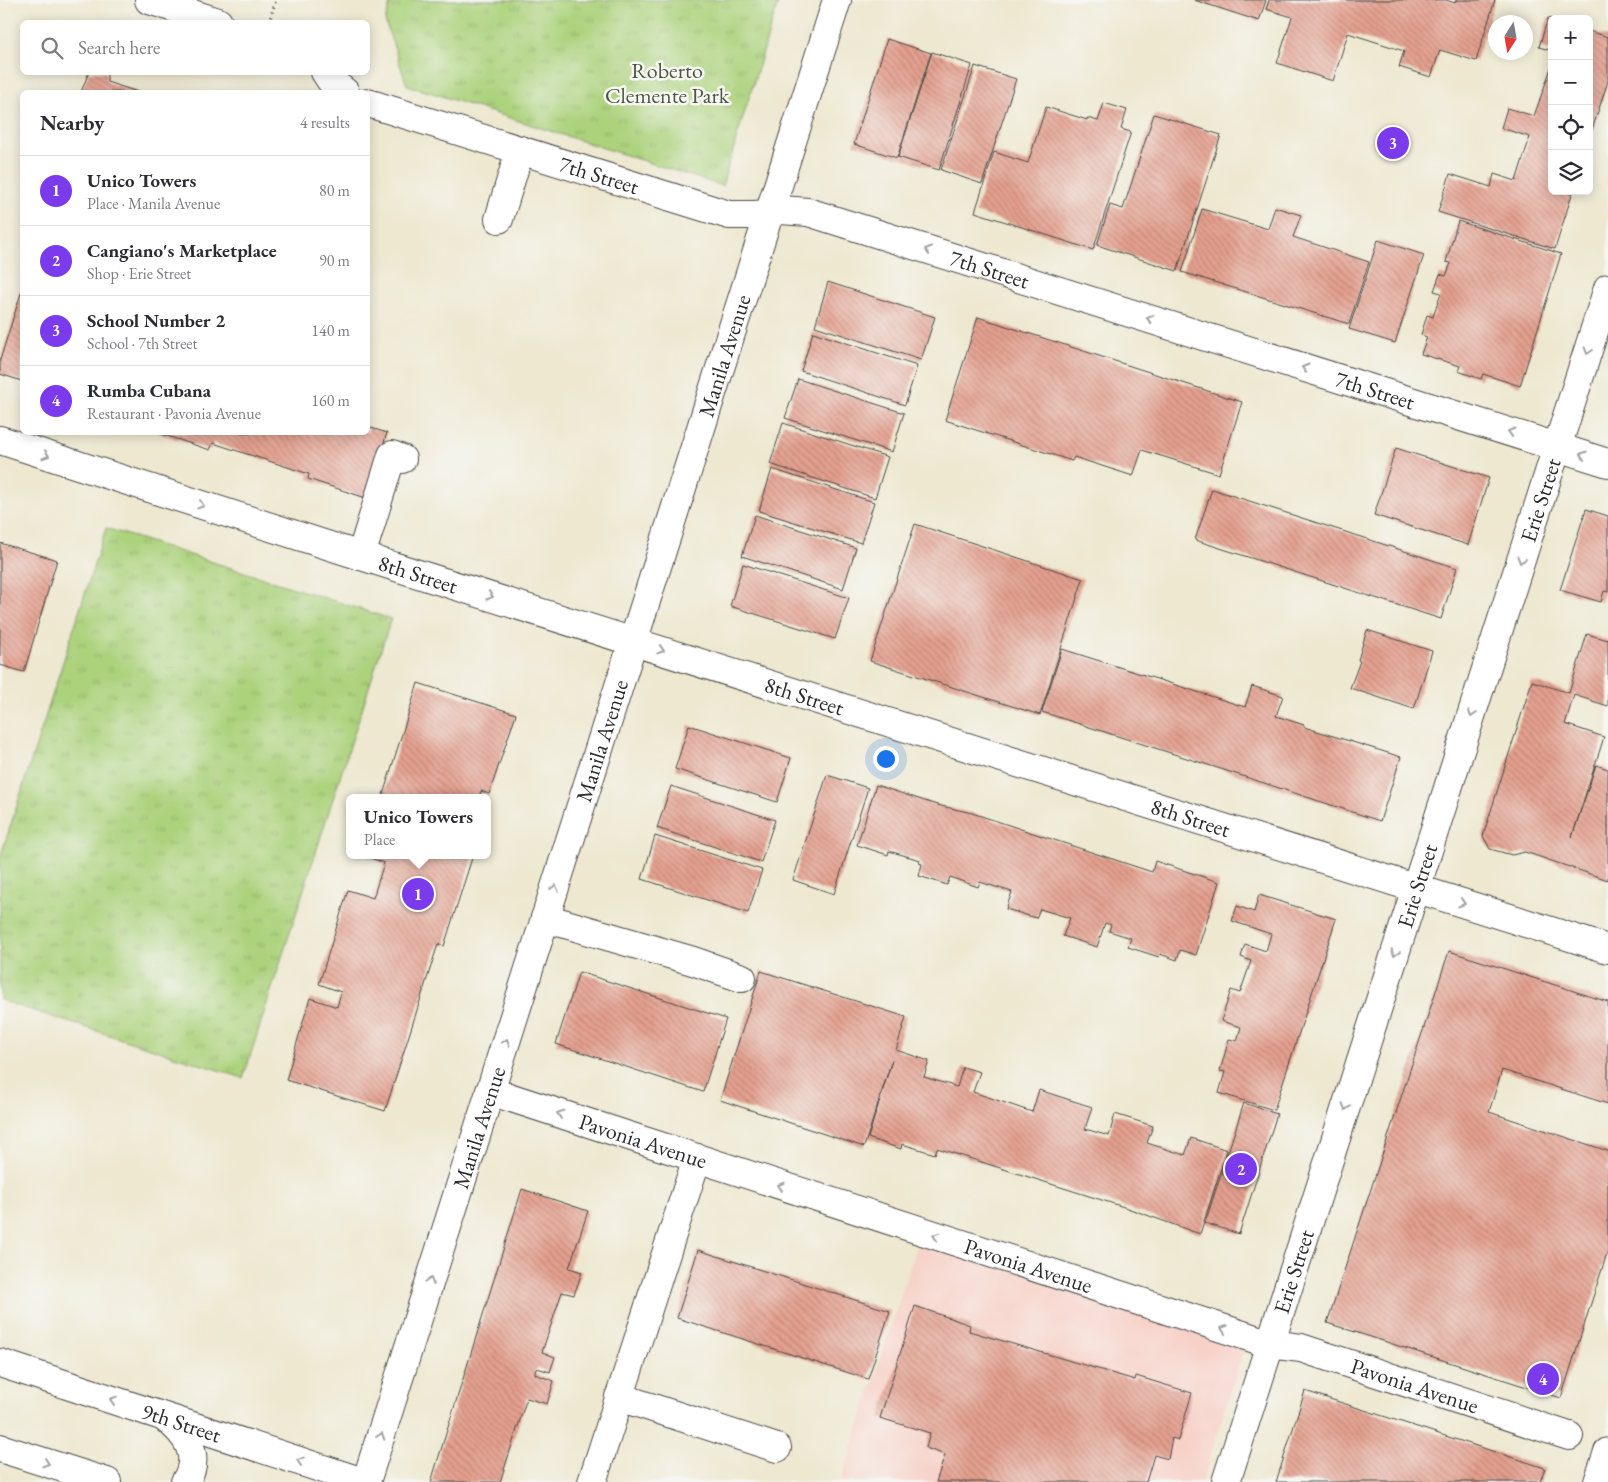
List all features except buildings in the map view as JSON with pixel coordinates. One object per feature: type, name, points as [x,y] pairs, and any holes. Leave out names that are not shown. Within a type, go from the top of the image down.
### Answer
[{"type":"street","points":[[150,0],[212,20]]},
{"type":"street","name":"Manila Avenue","points":[[364,1482],[837,0]]},
{"type":"street","name":"7th Street","points":[[327,75],[331,81],[344,90]]},
{"type":"street","name":"7th Street","points":[[370,104],[729,215],[743,217],[769,214],[781,210],[808,212],[1608,463]]},
{"type":"street","points":[[499,219],[520,150]]},
{"type":"street","name":"Erie Street","points":[[1226,1482],[1608,288]]},
{"type":"street","name":"8th Street","points":[[0,440],[361,556],[1608,949]]},
{"type":"street","points":[[361,556],[392,455],[402,458]]},
{"type":"street","points":[[545,918],[693,961],[742,978]]},
{"type":"street","name":"Pavonia Avenue","points":[[490,1091],[1270,1344],[1301,1348],[1569,1436]]},
{"type":"street","points":[[592,1482],[697,1158]]},
{"type":"street","name":"9th Street","points":[[0,1363],[364,1482]]},
{"type":"street","points":[[619,1397],[777,1448]]},
{"type":"street","points":[[164,1417],[184,1434],[189,1444],[192,1456],[191,1467],[185,1482]]},
{"type":"street","points":[[0,1448],[106,1482]]},
{"type":"street","points":[[1598,1482],[1608,1452]]},
{"type":"path","points":[[270,20],[276,0]]},
{"type":"shaded area","points":[[924,1223],[1251,1327],[1202,1482],[841,1482]]},
{"type":"green space","name":"Roberto Clemente Park","points":[[391,0],[779,0],[722,186],[407,85],[385,21]]},
{"type":"green space","points":[[106,528],[391,619],[243,1078],[0,1000],[0,858]]},
{"type":"place","name":"School Number 2","points":[[1393,143]]},
{"type":"place","name":"Unico Towers","points":[[418,894]]},
{"type":"place","name":"Cangiano's Marketplace","points":[[1241,1169]]},
{"type":"place","name":"Rumba Cubana","points":[[1543,1379]]}]
